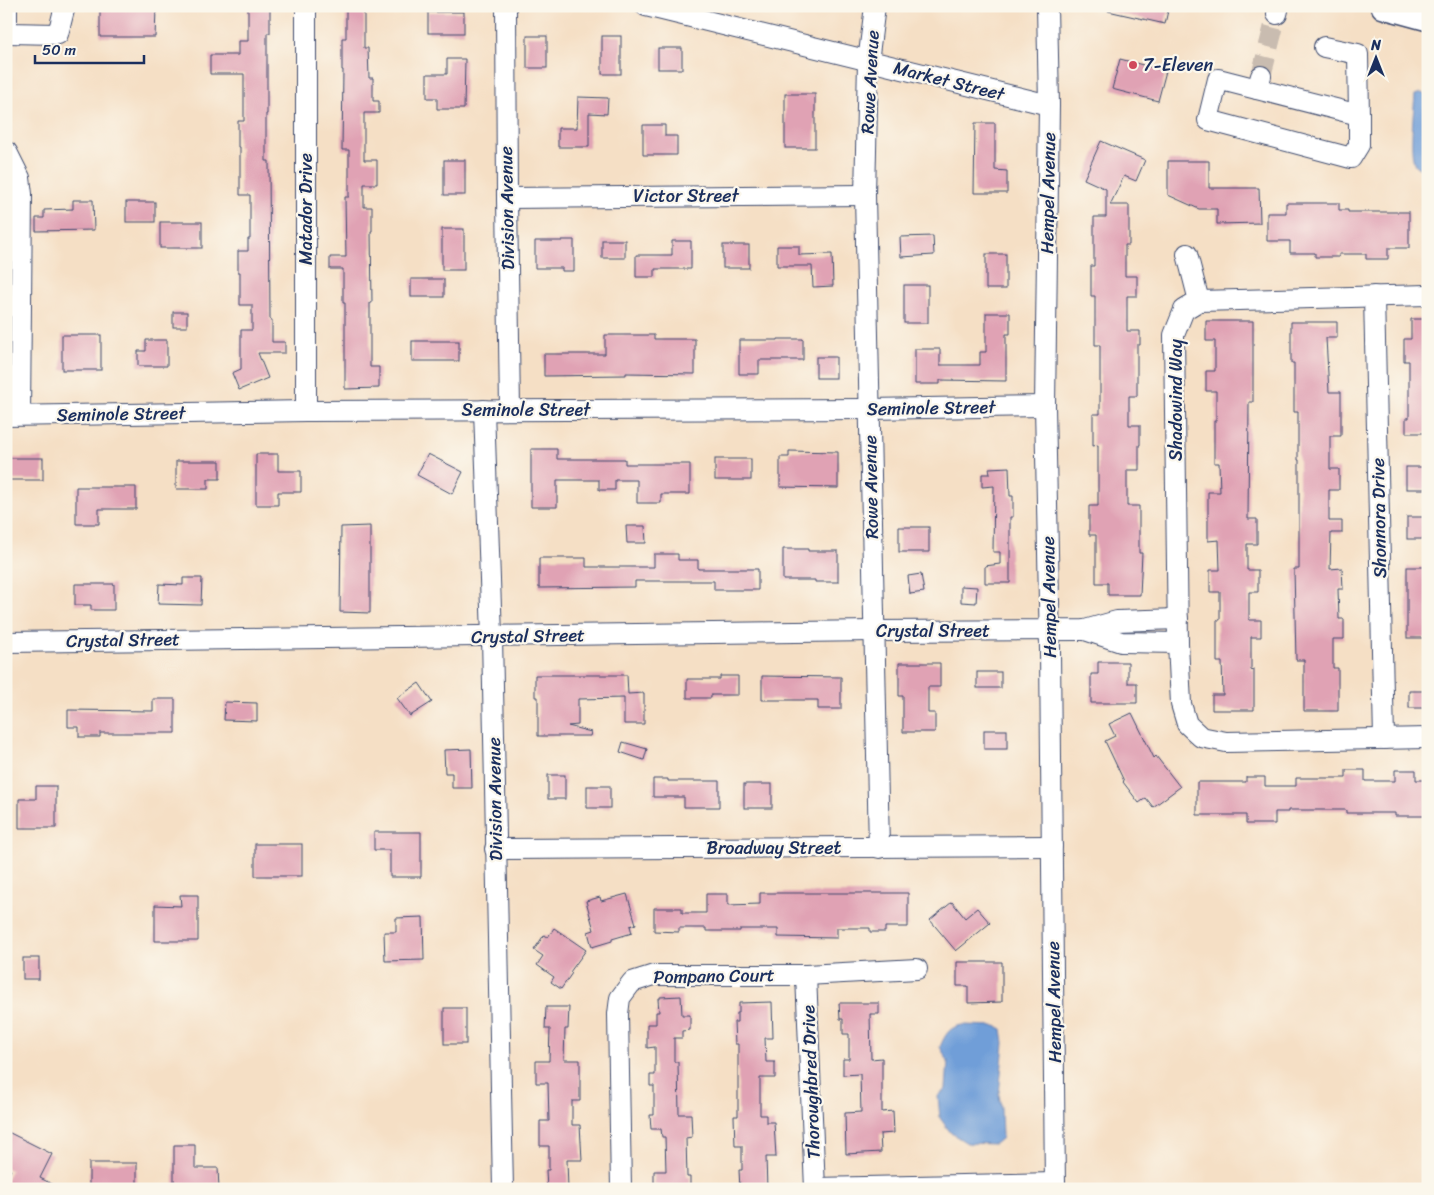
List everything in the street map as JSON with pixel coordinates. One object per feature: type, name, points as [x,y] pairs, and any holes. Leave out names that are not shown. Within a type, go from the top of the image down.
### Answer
[{"type":"main road","points":[[1384,6],[1428,18]]},
{"type":"street","points":[[7,6],[7,33],[58,34],[64,10],[63,6]]},
{"type":"street","name":"Matador Drive","points":[[306,6],[306,411]]},
{"type":"street","name":"Division Avenue","points":[[506,6],[510,410]]},
{"type":"street","name":"Market Street","points":[[646,6],[1049,105]]},
{"type":"street","name":"Rowe Avenue","points":[[875,6],[868,62],[864,195],[879,848]]},
{"type":"street","name":"Hempel Avenue","points":[[1047,6],[1049,105],[1045,406],[1050,630],[1056,1186]]},
{"type":"street","points":[[1324,47],[1358,54],[1359,115],[1359,145],[1351,158],[1208,120],[1218,79],[1259,82],[1359,115]]},
{"type":"street","points":[[7,152],[20,178],[22,194],[13,416]]},
{"type":"street","name":"Victor Street","points":[[507,198],[864,195]]},
{"type":"street","points":[[1187,254],[1200,300],[1428,295]]},
{"type":"street","name":"Shonnora Drive","points":[[1374,296],[1384,739]]},
{"type":"street","name":"Shadowind Way","points":[[1200,300],[1184,310],[1174,335],[1178,643],[1181,704],[1187,724],[1201,737],[1226,742],[1428,738]]},
{"type":"street","name":"Seminole Street","points":[[13,416],[306,411],[870,409],[1045,406]]},
{"type":"street","name":"Division Avenue","points":[[484,410],[492,636],[503,1189]]},
{"type":"street","points":[[1050,630],[1085,630],[1117,621],[1178,619]]},
{"type":"street","name":"Crystal Street","points":[[6,642],[1050,630]]},
{"type":"street","points":[[1085,630],[1121,642],[1178,643]]},
{"type":"street","name":"Broadway Street","points":[[495,849],[1052,846]]},
{"type":"street","name":"Pompano Court","points":[[621,1189],[618,1014],[620,998],[632,982],[654,975],[806,975],[917,969]]},
{"type":"street","name":"Thoroughbred Drive","points":[[806,975],[815,1188]]},
{"type":"street","points":[[815,1188],[1056,1186]]},
{"type":"water","points":[[1421,93],[1428,95],[1428,169],[1416,166],[1412,153],[1415,95]]},
{"type":"water","points":[[962,1025],[996,1026],[1002,1029],[1004,1043],[999,1094],[1002,1138],[995,1144],[967,1143],[951,1133],[940,1118],[938,1096],[946,1089],[948,1061],[940,1047],[948,1032]]},
{"type":"building","points":[[248,6],[270,6],[270,33],[267,33],[266,161],[269,161],[270,320],[272,320],[272,342],[285,342],[285,353],[258,353],[268,378],[239,390],[232,373],[241,369],[241,330],[252,330],[252,305],[240,305],[240,272],[238,272],[238,251],[248,251],[248,239],[250,239],[250,195],[240,195],[240,147],[238,147],[238,121],[244,121],[244,74],[210,74],[210,55],[238,55],[238,41],[248,41]]},
{"type":"building","points":[[346,6],[364,6],[364,48],[368,48],[369,78],[373,78],[373,101],[379,101],[379,113],[364,113],[364,160],[377,160],[377,184],[364,184],[364,207],[372,207],[370,367],[379,367],[379,388],[345,389],[343,269],[330,269],[330,257],[346,257],[345,197],[349,197],[349,150],[342,150],[342,38],[346,38]]},
{"type":"building","points":[[1109,6],[1169,6],[1165,24],[1108,11]]},
{"type":"building","points":[[100,8],[156,8],[155,37],[100,37]]},
{"type":"building","points":[[428,12],[464,12],[464,33],[428,33]]},
{"type":"building","points":[[527,36],[547,36],[547,68],[527,68]]},
{"type":"building","points":[[602,36],[621,36],[621,74],[602,74]]},
{"type":"building","points":[[658,48],[682,48],[682,69],[658,69]]},
{"type":"building","points":[[447,59],[465,59],[464,109],[437,109],[437,98],[427,98],[427,74],[447,74]]},
{"type":"building","points":[[1120,59],[1166,71],[1158,101],[1112,89]]},
{"type":"building","points":[[785,94],[815,94],[815,148],[785,148]]},
{"type":"building","points":[[578,97],[608,98],[607,114],[589,113],[589,147],[558,147],[558,128],[577,128]]},
{"type":"building","points":[[975,123],[995,123],[995,170],[1007,171],[1007,193],[974,193]]},
{"type":"building","points":[[643,125],[665,125],[665,136],[677,136],[677,155],[643,155]]},
{"type":"building","points":[[1101,141],[1145,160],[1136,181],[1124,176],[1110,205],[1129,205],[1129,245],[1125,245],[1125,276],[1137,276],[1137,296],[1127,296],[1127,331],[1140,331],[1140,345],[1137,345],[1137,396],[1129,396],[1129,425],[1140,425],[1139,470],[1127,470],[1127,506],[1139,506],[1139,553],[1142,553],[1140,595],[1108,595],[1108,583],[1096,583],[1096,535],[1089,535],[1089,506],[1098,506],[1098,445],[1093,446],[1093,414],[1100,414],[1100,345],[1095,345],[1095,296],[1091,296],[1091,266],[1094,266],[1094,217],[1106,217],[1106,189],[1084,179]]},
{"type":"building","points":[[444,160],[465,160],[465,195],[444,195]]},
{"type":"building","points":[[1168,161],[1209,161],[1209,188],[1259,188],[1260,223],[1217,224],[1217,209],[1199,209],[1168,195]]},
{"type":"building","points":[[73,200],[93,200],[94,230],[36,231],[36,218],[44,218],[44,210],[73,209]]},
{"type":"building","points":[[126,202],[155,202],[155,222],[126,222]]},
{"type":"building","points":[[1286,203],[1339,203],[1339,210],[1348,210],[1348,212],[1409,212],[1409,248],[1388,248],[1388,259],[1366,259],[1366,254],[1339,254],[1339,257],[1315,257],[1315,253],[1290,253],[1290,241],[1267,241],[1267,213],[1286,213]]},
{"type":"building","points":[[160,222],[202,222],[202,248],[160,248]]},
{"type":"building","points":[[442,229],[464,229],[464,270],[442,270]]},
{"type":"building","points":[[933,236],[934,255],[901,257],[900,237]]},
{"type":"building","points":[[574,240],[574,271],[562,271],[562,268],[535,268],[535,241]]},
{"type":"building","points":[[602,240],[625,240],[625,258],[602,258]]},
{"type":"building","points":[[672,241],[691,241],[691,269],[655,269],[655,277],[636,277],[636,255],[672,255]]},
{"type":"building","points":[[723,245],[749,245],[749,268],[723,268]]},
{"type":"building","points":[[777,246],[799,246],[799,255],[832,254],[833,286],[813,287],[812,266],[777,266]]},
{"type":"building","points":[[986,254],[1006,254],[1006,289],[986,289]]},
{"type":"building","points":[[411,279],[444,279],[444,297],[411,297]]},
{"type":"building","points":[[904,285],[928,285],[928,323],[904,323]]},
{"type":"building","points":[[173,312],[187,312],[187,327],[173,327]]},
{"type":"building","points":[[986,313],[1010,313],[1010,334],[1006,334],[1006,381],[940,380],[940,384],[915,384],[915,349],[940,349],[940,365],[980,365],[980,352],[986,352]]},
{"type":"building","points":[[1411,319],[1428,319],[1428,433],[1406,433],[1406,418],[1409,418],[1409,361],[1404,361],[1404,339],[1411,339]]},
{"type":"building","points":[[1206,321],[1253,321],[1253,402],[1249,402],[1248,519],[1257,519],[1257,544],[1247,544],[1247,570],[1258,570],[1258,592],[1249,592],[1249,620],[1261,620],[1261,637],[1251,637],[1251,670],[1254,669],[1254,710],[1212,710],[1212,695],[1223,695],[1222,662],[1217,662],[1217,620],[1220,620],[1220,592],[1210,592],[1210,570],[1220,570],[1219,540],[1208,541],[1208,492],[1220,492],[1219,463],[1214,463],[1216,391],[1206,391],[1206,371],[1215,371],[1215,341],[1206,341]]},
{"type":"building","points":[[1291,322],[1337,322],[1337,338],[1326,338],[1329,392],[1341,392],[1341,436],[1330,436],[1330,469],[1339,469],[1339,490],[1329,490],[1329,521],[1342,521],[1342,533],[1331,533],[1330,569],[1342,568],[1343,589],[1338,589],[1339,619],[1344,619],[1344,639],[1333,639],[1333,668],[1338,668],[1338,711],[1304,711],[1304,660],[1296,660],[1294,569],[1299,569],[1299,460],[1298,412],[1294,412],[1294,363],[1291,363]]},
{"type":"building","points":[[62,335],[101,335],[101,370],[62,370]]},
{"type":"building","points":[[605,335],[654,335],[654,339],[695,339],[695,374],[626,373],[626,375],[544,376],[544,354],[605,354]]},
{"type":"building","points":[[803,339],[803,360],[759,360],[759,374],[739,374],[739,340]]},
{"type":"building","points":[[146,340],[167,340],[167,366],[138,366],[138,351],[146,351]]},
{"type":"building","points":[[412,341],[459,341],[459,361],[412,361]]},
{"type":"building","points":[[816,357],[836,357],[836,378],[816,378]]},
{"type":"building","points":[[531,449],[557,449],[557,459],[625,459],[625,464],[690,464],[690,494],[661,494],[661,503],[637,503],[637,480],[615,480],[615,490],[599,490],[599,480],[557,480],[557,507],[531,507]]},
{"type":"building","points":[[789,451],[838,452],[838,488],[780,487],[780,457],[789,457]]},
{"type":"building","points":[[256,454],[278,454],[278,471],[301,471],[301,492],[278,492],[278,505],[256,505]]},
{"type":"building","points":[[428,454],[463,472],[452,494],[417,475]]},
{"type":"building","points":[[8,458],[43,458],[43,480],[8,480]]},
{"type":"building","points":[[715,459],[751,459],[751,480],[715,480]]},
{"type":"building","points":[[176,461],[220,461],[220,479],[208,479],[208,489],[176,489]]},
{"type":"building","points":[[1009,467],[1010,496],[1013,496],[1013,517],[1010,517],[1010,583],[985,583],[985,566],[1000,564],[1000,552],[993,552],[994,486],[982,487],[982,474],[990,474],[989,468]]},
{"type":"building","points":[[1406,467],[1428,467],[1428,489],[1406,489]]},
{"type":"building","points":[[76,487],[136,487],[136,509],[99,509],[99,524],[76,524]]},
{"type":"building","points":[[1407,517],[1428,517],[1428,539],[1407,539]]},
{"type":"building","points":[[370,526],[370,613],[340,612],[341,527]]},
{"type":"building","points":[[626,526],[645,526],[646,543],[627,543]]},
{"type":"building","points":[[899,527],[929,527],[929,552],[899,552]]},
{"type":"building","points":[[783,549],[838,551],[838,582],[783,580]]},
{"type":"building","points":[[654,554],[678,554],[678,560],[698,560],[698,569],[758,569],[758,590],[714,590],[714,581],[635,581],[635,587],[539,588],[539,558],[586,558],[586,567],[654,567]]},
{"type":"building","points":[[1407,567],[1428,567],[1428,638],[1407,638]]},
{"type":"building","points":[[921,574],[924,592],[910,594],[908,576]]},
{"type":"building","points":[[183,578],[202,578],[201,605],[158,604],[159,584],[183,585]]},
{"type":"building","points":[[75,584],[114,584],[114,610],[91,610],[91,605],[75,605]]},
{"type":"building","points":[[961,586],[977,587],[976,603],[961,602]]},
{"type":"building","points":[[1098,662],[1128,662],[1128,683],[1137,683],[1137,703],[1091,703],[1091,674],[1098,674]]},
{"type":"building","points":[[899,663],[940,663],[940,687],[928,687],[928,713],[935,713],[935,732],[903,732],[903,696],[899,696]]},
{"type":"building","points":[[977,672],[1001,672],[1001,688],[977,688]]},
{"type":"building","points":[[535,675],[627,675],[628,694],[644,693],[644,724],[624,724],[624,698],[578,699],[578,725],[568,726],[591,732],[590,736],[538,736],[538,697],[535,697]]},
{"type":"building","points":[[720,676],[738,676],[738,695],[711,695],[711,698],[687,698],[687,679],[720,679]]},
{"type":"building","points":[[762,676],[841,677],[841,709],[818,709],[818,700],[762,700]]},
{"type":"building","points":[[419,683],[432,702],[410,716],[397,698]]},
{"type":"building","points":[[1409,691],[1428,691],[1428,708],[1409,708]]},
{"type":"building","points":[[153,699],[175,699],[175,733],[100,733],[100,737],[79,737],[79,727],[68,727],[68,710],[153,711]]},
{"type":"building","points":[[225,702],[257,703],[257,721],[224,720]]},
{"type":"building","points":[[1132,713],[1154,758],[1156,756],[1180,787],[1153,807],[1146,798],[1139,803],[1123,782],[1105,741],[1115,736],[1109,724]]},
{"type":"building","points":[[984,730],[1007,730],[1007,749],[984,749]]},
{"type":"building","points":[[623,742],[647,749],[644,760],[620,752]]},
{"type":"building","points":[[471,749],[472,788],[452,788],[452,773],[445,773],[444,750]]},
{"type":"building","points":[[1346,770],[1365,770],[1365,781],[1395,781],[1395,770],[1416,770],[1416,780],[1428,780],[1426,816],[1395,816],[1395,813],[1346,813],[1346,810],[1288,810],[1288,812],[1275,812],[1275,824],[1246,824],[1246,815],[1197,815],[1197,782],[1246,782],[1246,777],[1265,777],[1265,786],[1296,786],[1296,778],[1346,778]]},
{"type":"building","points":[[548,775],[565,775],[565,799],[548,799]]},
{"type":"building","points":[[653,779],[668,779],[668,781],[719,781],[719,807],[684,807],[684,797],[653,797]]},
{"type":"building","points":[[744,784],[772,784],[772,808],[744,808]]},
{"type":"building","points":[[36,786],[56,786],[56,828],[19,828],[19,799],[36,799]]},
{"type":"building","points":[[587,786],[610,786],[610,808],[587,808]]},
{"type":"building","points":[[374,832],[421,832],[421,877],[390,877],[390,850],[374,850]]},
{"type":"building","points":[[255,844],[302,844],[302,876],[255,876]]},
{"type":"building","points":[[760,893],[908,893],[908,927],[885,927],[885,932],[870,932],[870,928],[837,928],[837,938],[778,937],[778,929],[706,931],[706,928],[679,928],[679,932],[654,931],[654,908],[682,908],[682,913],[706,913],[706,894],[728,894],[728,905],[760,904]]},
{"type":"building","points":[[627,894],[636,924],[630,926],[632,933],[592,947],[588,932],[594,930],[586,901],[600,897],[601,901]]},
{"type":"building","points":[[180,895],[198,895],[198,941],[155,941],[155,905],[181,906]]},
{"type":"building","points":[[952,902],[965,918],[977,908],[990,923],[956,951],[930,920]]},
{"type":"building","points":[[423,917],[424,960],[385,961],[384,932],[396,932],[396,918]]},
{"type":"building","points":[[554,928],[586,950],[570,972],[572,973],[561,989],[551,982],[554,977],[537,965],[543,956],[534,950],[544,935],[548,937]]},
{"type":"building","points":[[23,958],[39,958],[39,979],[23,979]]},
{"type":"building","points":[[957,962],[1002,962],[1002,1002],[968,1003],[968,986],[957,986]]},
{"type":"building","points":[[681,996],[682,1015],[690,1015],[690,1030],[682,1031],[682,1038],[674,1038],[674,1062],[678,1062],[679,1114],[691,1114],[692,1137],[686,1138],[687,1177],[690,1177],[690,1189],[657,1189],[657,1184],[654,1184],[654,1171],[666,1171],[665,1137],[662,1137],[661,1129],[651,1129],[650,1115],[654,1115],[654,1086],[650,1086],[650,1075],[655,1075],[655,1047],[647,1048],[647,1024],[656,1024],[656,1012],[659,1012],[658,999],[660,997]]},
{"type":"building","points":[[772,1002],[773,1038],[765,1038],[766,1062],[775,1062],[775,1078],[760,1078],[760,1115],[766,1115],[766,1122],[774,1122],[776,1157],[766,1157],[767,1189],[740,1189],[739,1170],[742,1170],[742,1146],[735,1146],[734,1116],[738,1116],[738,1044],[735,1044],[734,1022],[737,1022],[739,1003]]},
{"type":"building","points":[[839,1003],[879,1003],[879,1014],[870,1014],[871,1059],[882,1058],[882,1112],[893,1111],[894,1133],[880,1134],[881,1152],[846,1154],[845,1113],[861,1112],[860,1074],[843,1075],[843,1059],[849,1059],[849,1034],[843,1034],[843,1019],[840,1019]]},
{"type":"building","points":[[546,1007],[569,1007],[568,1029],[565,1029],[564,1060],[580,1060],[580,1101],[572,1101],[572,1125],[580,1125],[582,1160],[567,1160],[568,1189],[547,1189],[546,1170],[549,1170],[549,1146],[540,1146],[540,1121],[549,1121],[548,1083],[536,1083],[536,1061],[549,1061],[550,1029],[545,1029]]},
{"type":"building","points":[[444,1008],[466,1008],[466,1044],[444,1044]]},
{"type":"building","points":[[6,1131],[52,1154],[40,1178],[62,1189],[13,1189],[6,1185],[6,1180],[11,1170],[6,1168]]},
{"type":"building","points":[[174,1145],[195,1145],[195,1168],[218,1168],[219,1189],[174,1189]]},
{"type":"building","points":[[89,1163],[137,1163],[137,1189],[89,1189]]},
{"type":"tunnel","points":[[1261,76],[1277,14]]},
{"type":"place","name":"7-Eleven","points":[[1133,65]]}]
